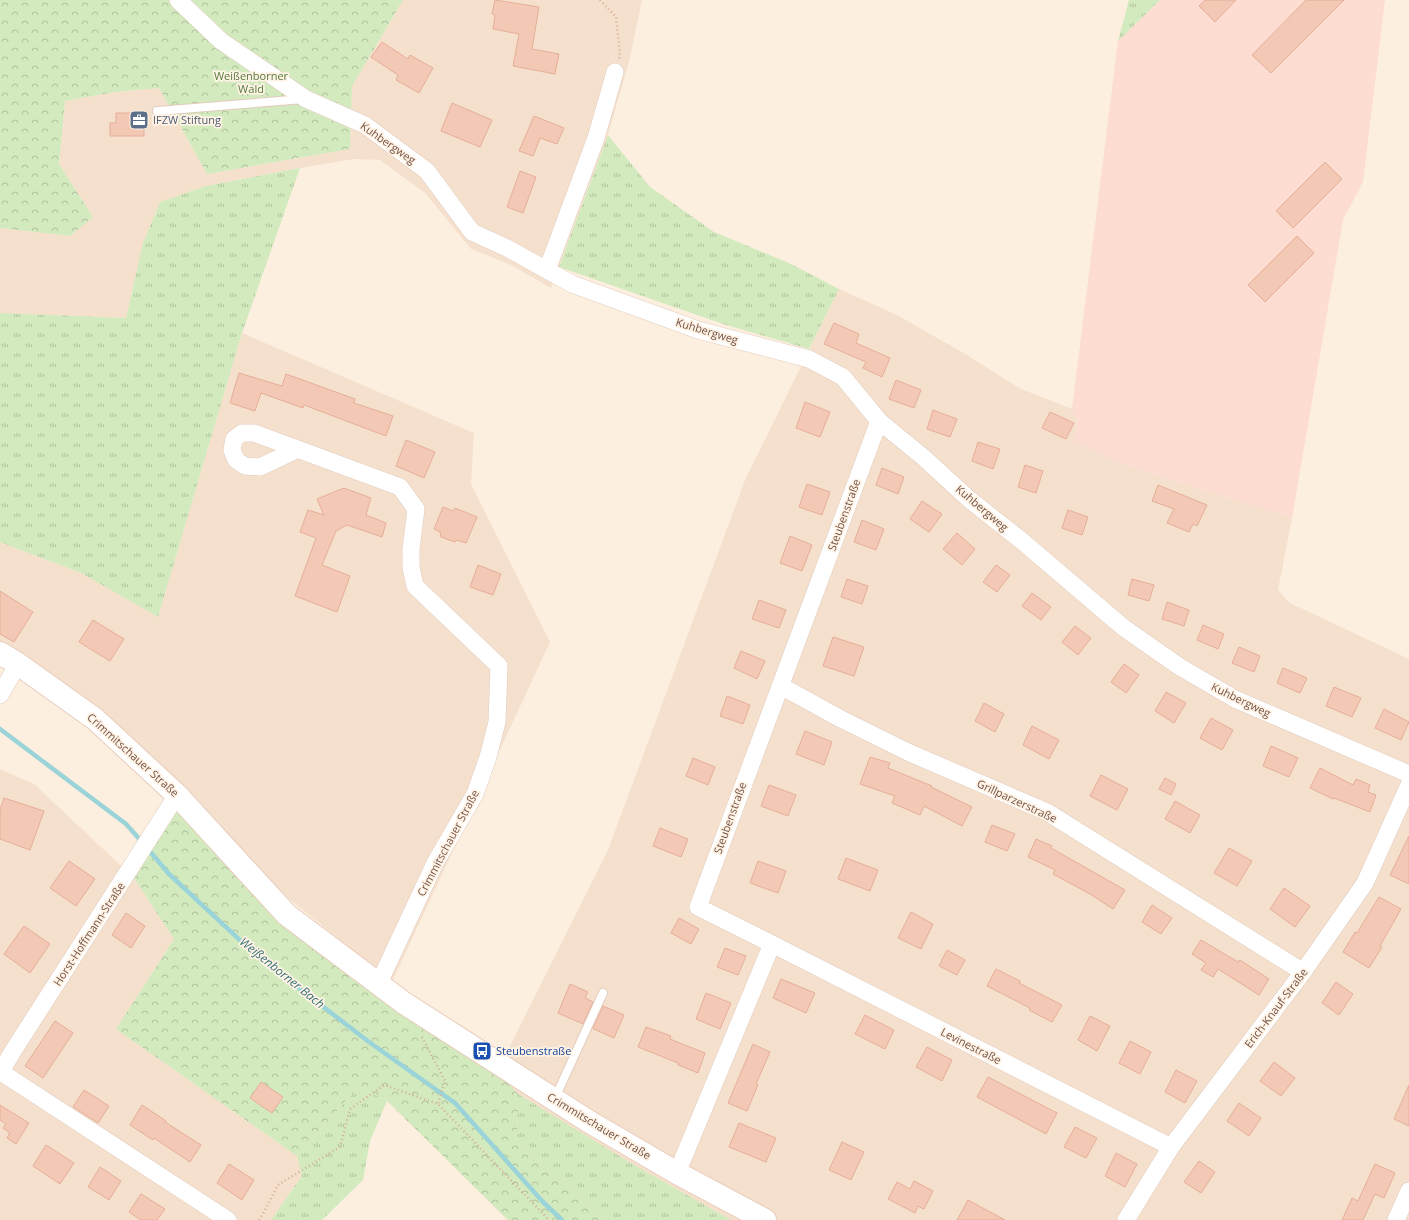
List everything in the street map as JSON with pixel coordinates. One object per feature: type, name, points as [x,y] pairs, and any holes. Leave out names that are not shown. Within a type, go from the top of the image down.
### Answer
[{"type":"main road","name":"Crimmitschauer Straße","points":[[9,658],[95,719],[177,795],[287,915],[404,1003],[588,1121],[677,1173],[766,1220]]},
{"type":"street","name":"Kuhbergweg","points":[[178,0],[221,41],[306,99],[365,125],[427,171],[472,232],[507,248],[572,284],[698,330],[809,359],[843,377],[879,421],[923,456],[970,500],[1022,541],[1124,628],[1180,667],[1235,699],[1409,774]]},
{"type":"street","points":[[547,270],[596,138],[615,72]]},
{"type":"street","name":"Steubenstraße","points":[[772,944],[698,907],[879,421]]},
{"type":"street","name":"Crimmitschauer Straße","points":[[298,449],[400,487],[416,509],[411,549],[411,567],[415,586],[499,666],[497,722],[488,757],[475,794],[435,863],[379,983]]},
{"type":"street","points":[[0,695],[9,658]]},
{"type":"street","name":"Grillparzerstraße","points":[[781,686],[841,719],[910,753],[1047,812],[1303,972]]},
{"type":"street","name":"Erich-Knauf-Straße","points":[[1126,1220],[1171,1147],[1303,972],[1365,883],[1409,785]]},
{"type":"street","name":"Horst-Hoffmann-Straße","points":[[177,795],[0,1073],[228,1220]]},
{"type":"street","points":[[677,1173],[772,944]]},
{"type":"street","name":"Levinestraße","points":[[772,944],[1171,1147]]},
{"type":"street","points":[[1396,1220],[1409,1191]]},
{"type":"lane","points":[[157,111],[306,99]]},
{"type":"lane","points":[[554,1099],[603,994]]},
{"type":"path","points":[[600,0],[616,18],[620,55],[615,72]]},
{"type":"path","points":[[421,1035],[445,1080],[438,1104]]},
{"type":"path","points":[[259,1220],[264,1214],[278,1185],[340,1147],[350,1109],[384,1085],[438,1104],[549,1220]]},
{"type":"shaded area","points":[[403,0],[642,0],[629,62],[608,135],[551,288],[511,265],[471,249],[425,193],[380,160],[354,159],[206,186],[160,202],[143,243],[126,318],[0,313],[0,228],[70,236],[93,217],[59,164],[65,101],[115,92],[159,88],[207,174],[350,149],[352,86]]},
{"type":"shaded area","points":[[1160,0],[1385,0],[1363,182],[1343,220],[1292,518],[1119,463],[1074,441],[1077,421],[1072,409],[1118,41]]},
{"type":"shaded area","points":[[839,289],[895,314],[962,352],[1019,388],[1072,409],[1077,421],[1074,441],[1119,463],[1292,518],[1278,590],[1290,603],[1409,659],[1409,1220],[508,1220],[451,1164],[608,850],[745,480]]},
{"type":"shaded area","points":[[242,333],[474,433],[471,484],[550,642],[392,982],[256,872],[0,648],[0,542],[81,573],[158,617]]},
{"type":"shaded area","points":[[0,769],[34,784],[134,878],[174,939],[116,1029],[297,1156],[302,1176],[271,1220],[0,1220]]},
{"type":"green space","name":"Weißenborner Wald","points":[[0,0],[403,0],[352,86],[350,149],[207,174],[159,88],[115,92],[65,101],[59,164],[93,217],[70,236],[0,228]]},
{"type":"green space","points":[[1129,0],[1160,0],[1118,41]]},
{"type":"green space","points":[[608,135],[650,187],[714,232],[789,263],[839,289],[809,349],[723,324],[559,267]]},
{"type":"green space","points":[[300,168],[242,333],[158,617],[81,573],[0,542],[0,313],[126,318],[143,243],[160,202],[206,186]]},
{"type":"green space","points":[[179,808],[287,915],[497,1071],[518,1094],[517,1142],[606,1220],[508,1220],[387,1101],[359,1086],[297,1156],[116,1029],[174,939],[134,878]]},
{"type":"green space","points":[[359,1086],[387,1101],[370,1141],[363,1180],[322,1220],[271,1220],[302,1176],[297,1156]]},
{"type":"green space","points":[[518,1094],[629,1162],[731,1220],[606,1220],[517,1142]]},
{"type":"building","points":[[495,0],[539,7],[532,49],[559,54],[555,74],[513,66],[519,34],[493,29],[495,15],[492,14]]},
{"type":"building","points":[[1205,0],[1236,0],[1215,22],[1199,6]]},
{"type":"building","points":[[1306,0],[1344,0],[1271,73],[1252,55]]},
{"type":"building","points":[[382,42],[408,59],[410,55],[433,68],[419,93],[396,80],[398,75],[371,57]]},
{"type":"building","points":[[452,103],[492,120],[480,147],[441,131]]},
{"type":"building","points":[[116,113],[144,113],[144,136],[110,136],[110,123],[116,123]]},
{"type":"building","points":[[534,116],[564,128],[557,144],[540,138],[533,156],[519,151]]},
{"type":"building","points":[[1325,162],[1342,179],[1293,228],[1276,211]]},
{"type":"building","points":[[520,171],[536,177],[523,213],[507,207]]},
{"type":"building","points":[[1297,236],[1314,253],[1265,302],[1248,285]]},
{"type":"building","points":[[834,323],[859,334],[856,343],[890,358],[882,377],[863,368],[866,362],[824,344]]},
{"type":"building","points":[[239,373],[282,386],[286,374],[355,399],[354,403],[393,416],[386,436],[304,405],[303,408],[261,393],[255,411],[230,403]]},
{"type":"building","points":[[896,380],[921,390],[914,408],[889,399]]},
{"type":"building","points":[[805,402],[830,412],[820,437],[796,428]]},
{"type":"building","points":[[933,410],[957,419],[950,437],[927,429]]},
{"type":"building","points":[[1050,412],[1074,423],[1066,439],[1042,428]]},
{"type":"building","points":[[406,440],[435,452],[424,478],[396,466]]},
{"type":"building","points":[[978,442],[1000,449],[993,469],[972,461]]},
{"type":"building","points":[[1025,465],[1043,471],[1036,493],[1018,487]]},
{"type":"building","points":[[882,468],[904,477],[898,494],[876,485]]},
{"type":"building","points":[[807,484],[830,492],[822,515],[799,507]]},
{"type":"building","points":[[1158,485],[1207,505],[1197,526],[1193,524],[1189,532],[1167,523],[1174,509],[1152,501]]},
{"type":"building","points":[[344,488],[371,498],[366,515],[386,523],[382,537],[347,525],[336,531],[322,565],[350,576],[337,612],[295,596],[316,538],[300,532],[308,510],[324,515],[317,499]]},
{"type":"building","points":[[922,501],[942,514],[929,532],[910,519]]},
{"type":"building","points":[[443,507],[453,511],[455,508],[477,517],[466,543],[457,540],[455,542],[441,537],[440,532],[434,529]]},
{"type":"building","points":[[1068,510],[1088,517],[1082,535],[1062,528]]},
{"type":"building","points":[[862,520],[884,529],[876,550],[854,542]]},
{"type":"building","points":[[957,533],[975,549],[962,565],[943,549]]},
{"type":"building","points":[[790,536],[812,545],[802,571],[780,563]]},
{"type":"building","points":[[478,565],[501,574],[493,595],[470,587]]},
{"type":"building","points":[[996,565],[1010,575],[997,592],[983,582]]},
{"type":"building","points":[[847,579],[868,586],[862,604],[841,597]]},
{"type":"building","points":[[1132,579],[1154,585],[1149,601],[1128,595]]},
{"type":"building","points":[[0,591],[33,612],[14,642],[0,634]]},
{"type":"building","points":[[1032,593],[1051,607],[1041,620],[1022,606]]},
{"type":"building","points":[[759,600],[786,610],[779,628],[752,619]]},
{"type":"building","points":[[1167,602],[1189,610],[1184,626],[1162,619]]},
{"type":"building","points":[[93,620],[124,639],[110,661],[79,642]]},
{"type":"building","points":[[1203,625],[1224,634],[1218,649],[1197,640]]},
{"type":"building","points":[[1075,626],[1091,638],[1078,655],[1062,642]]},
{"type":"building","points":[[833,637],[864,647],[854,676],[823,666]]},
{"type":"building","points":[[1239,647],[1260,656],[1254,672],[1232,663]]},
{"type":"building","points":[[741,651],[765,661],[757,679],[734,668]]},
{"type":"building","points":[[1124,664],[1139,675],[1126,693],[1111,682]]},
{"type":"building","points":[[1283,668],[1307,678],[1300,693],[1277,683]]},
{"type":"building","points":[[1334,687],[1361,698],[1352,717],[1326,706]]},
{"type":"building","points":[[1166,692],[1186,703],[1174,723],[1155,711]]},
{"type":"building","points":[[727,696],[750,705],[743,724],[720,716]]},
{"type":"building","points":[[984,703],[1004,714],[995,732],[975,721]]},
{"type":"building","points":[[1384,709],[1409,722],[1401,740],[1375,728]]},
{"type":"building","points":[[1211,718],[1233,730],[1222,750],[1200,738]]},
{"type":"building","points":[[1032,726],[1059,740],[1049,759],[1023,745]]},
{"type":"building","points":[[805,731],[832,742],[824,765],[796,754]]},
{"type":"building","points":[[1271,746],[1298,758],[1289,777],[1263,766]]},
{"type":"building","points":[[870,757],[890,763],[888,768],[932,786],[931,787],[972,807],[962,826],[924,806],[920,815],[892,803],[895,796],[860,784]]},
{"type":"building","points":[[693,758],[715,767],[708,785],[686,776]]},
{"type":"building","points":[[1320,768],[1353,785],[1356,779],[1370,785],[1368,792],[1376,795],[1370,812],[1334,798],[1333,799],[1310,788]]},
{"type":"building","points":[[1101,775],[1128,789],[1117,810],[1090,796]]},
{"type":"building","points":[[1165,778],[1176,784],[1171,795],[1159,789]]},
{"type":"building","points":[[769,785],[796,795],[788,816],[761,806]]},
{"type":"building","points":[[4,798],[44,811],[30,850],[0,839],[0,810]]},
{"type":"building","points":[[1175,801],[1200,815],[1190,833],[1165,819]]},
{"type":"building","points":[[992,825],[1015,834],[1007,851],[985,842]]},
{"type":"building","points":[[660,828],[688,839],[681,857],[653,846]]},
{"type":"building","points":[[1409,836],[1409,884],[1390,875]]},
{"type":"building","points":[[1036,839],[1052,846],[1051,848],[1125,890],[1113,909],[1090,894],[1053,874],[1055,870],[1028,857]]},
{"type":"building","points":[[1229,848],[1252,861],[1237,886],[1214,873]]},
{"type":"building","points":[[846,858],[878,870],[870,891],[838,879]]},
{"type":"building","points":[[69,861],[95,879],[76,906],[50,888]]},
{"type":"building","points":[[758,861],[786,871],[778,893],[750,883]]},
{"type":"building","points":[[1284,888],[1310,906],[1295,927],[1270,909]]},
{"type":"building","points":[[1379,897],[1401,909],[1380,946],[1382,947],[1369,968],[1343,952],[1355,932],[1357,933]]},
{"type":"building","points":[[1152,905],[1172,918],[1161,934],[1142,922]]},
{"type":"building","points":[[911,912],[933,924],[921,949],[898,938]]},
{"type":"building","points":[[126,913],[145,926],[131,948],[112,935]]},
{"type":"building","points":[[679,918],[699,929],[691,944],[671,933]]},
{"type":"building","points":[[24,926],[50,944],[30,973],[4,954]]},
{"type":"building","points":[[1201,940],[1238,962],[1240,960],[1269,979],[1259,995],[1218,969],[1213,977],[1201,970],[1206,963],[1192,954]]},
{"type":"building","points":[[725,948],[746,956],[738,975],[717,967]]},
{"type":"building","points":[[947,950],[965,960],[957,975],[939,966]]},
{"type":"building","points":[[996,969],[1020,981],[1019,983],[1062,1005],[1052,1022],[1029,1010],[1030,1008],[987,986]]},
{"type":"building","points":[[781,979],[815,993],[806,1013],[773,998]]},
{"type":"building","points":[[1336,982],[1353,994],[1339,1015],[1322,1003]]},
{"type":"building","points":[[570,984],[588,992],[585,998],[593,1002],[583,1024],[558,1013]]},
{"type":"building","points":[[706,993],[731,1003],[720,1029],[696,1019]]},
{"type":"building","points":[[603,1006],[624,1015],[614,1038],[593,1028]]},
{"type":"building","points":[[865,1015],[894,1030],[885,1049],[855,1034]]},
{"type":"building","points":[[1090,1016],[1110,1026],[1097,1051],[1078,1040]]},
{"type":"building","points":[[55,1021],[73,1033],[43,1078],[25,1066]]},
{"type":"building","points":[[646,1027],[671,1036],[670,1039],[705,1053],[698,1073],[678,1065],[678,1063],[638,1047]]},
{"type":"building","points":[[1130,1041],[1151,1052],[1140,1074],[1119,1063]]},
{"type":"building","points":[[753,1044],[770,1052],[756,1084],[758,1085],[747,1111],[728,1103]]},
{"type":"building","points":[[927,1047],[952,1060],[942,1081],[916,1067]]},
{"type":"building","points":[[1274,1062],[1295,1078],[1281,1096],[1260,1081]]},
{"type":"building","points":[[1176,1070],[1197,1081],[1185,1103],[1165,1092]]},
{"type":"building","points":[[988,1077],[1057,1113],[1046,1134],[977,1097]]},
{"type":"building","points":[[261,1082],[283,1097],[272,1113],[250,1098]]},
{"type":"building","points":[[1409,1085],[1409,1126],[1394,1119]]},
{"type":"building","points":[[84,1090],[109,1106],[98,1123],[73,1107]]},
{"type":"building","points":[[1239,1103],[1261,1118],[1249,1136],[1227,1121]]},
{"type":"building","points":[[0,1105],[29,1123],[16,1144],[7,1138],[10,1133],[3,1128],[6,1124],[0,1120]]},
{"type":"building","points":[[142,1105],[201,1145],[190,1162],[154,1138],[153,1140],[130,1125]]},
{"type":"building","points":[[739,1123],[776,1138],[766,1162],[729,1147]]},
{"type":"building","points":[[1075,1127],[1097,1138],[1086,1158],[1064,1147]]},
{"type":"building","points":[[842,1142],[864,1152],[851,1180],[829,1170]]},
{"type":"building","points":[[46,1145],[74,1163],[60,1184],[33,1166]]},
{"type":"building","points":[[1116,1153],[1137,1164],[1125,1187],[1105,1176]]},
{"type":"building","points":[[1199,1161],[1215,1172],[1201,1193],[1184,1182]]},
{"type":"building","points":[[229,1164],[254,1180],[242,1200],[217,1183]]},
{"type":"building","points":[[1375,1164],[1395,1173],[1384,1198],[1375,1194],[1363,1220],[1342,1220],[1352,1198],[1358,1201]]},
{"type":"building","points":[[100,1167],[121,1181],[109,1200],[88,1187]]},
{"type":"building","points":[[914,1181],[933,1191],[924,1209],[918,1206],[915,1213],[888,1199],[897,1182],[910,1189]]},
{"type":"building","points":[[141,1194],[165,1209],[157,1220],[141,1220],[129,1212]]},
{"type":"building","points":[[968,1200],[1005,1220],[957,1220]]},
{"type":"waterway","name":"Weißenborner Bach","points":[[0,729],[126,824],[142,842]]},
{"type":"waterway","name":"Weißenborner Bach","points":[[147,848],[169,874],[256,955],[369,1042],[455,1103],[543,1202],[562,1220]]},
{"type":"place","name":"IFZW Stiftung","points":[[139,120]]},
{"type":"place","name":"Steubenstraße","points":[[482,1051]]}]
